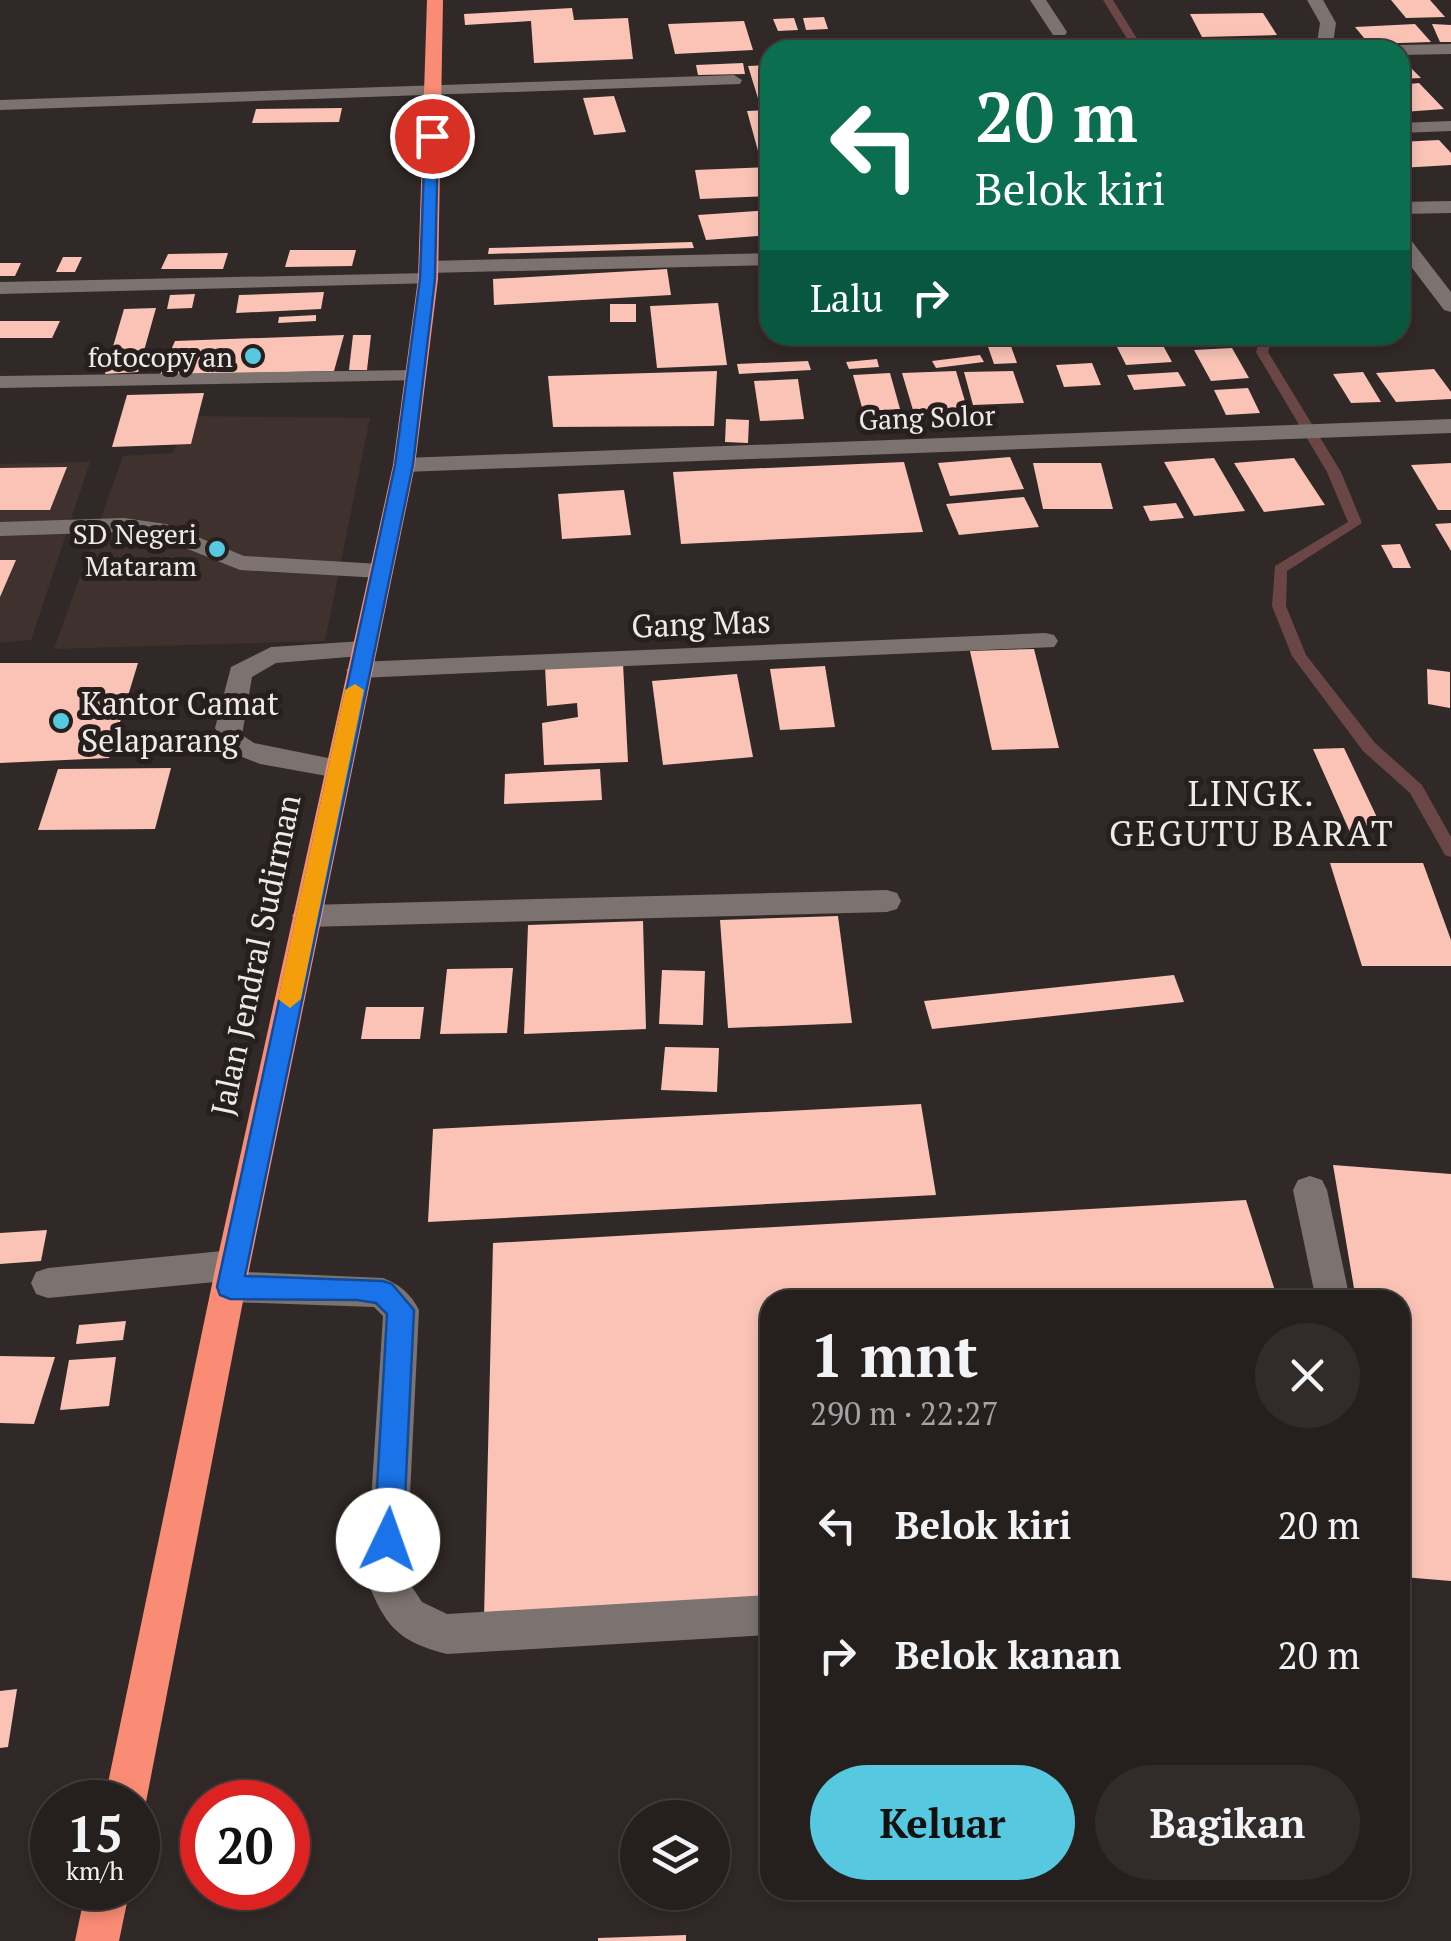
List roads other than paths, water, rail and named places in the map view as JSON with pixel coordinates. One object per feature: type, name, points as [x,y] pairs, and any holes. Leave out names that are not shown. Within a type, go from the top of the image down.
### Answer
[{"type":"highway","name":"Jalan Jendral Sudirman","points":[[129,1780],[231,1276],[404,465],[428,273],[434,0]]},
{"type":"highway","points":[[97,1941],[103,1910]]},
{"type":"street","points":[[1038,0],[1059,32]]},
{"type":"street","points":[[1315,0],[1328,22],[1325,40]]},
{"type":"street","points":[[1410,50],[1451,48]]},
{"type":"street","points":[[0,105],[734,80]]},
{"type":"street","points":[[1410,128],[1451,126]]},
{"type":"street","points":[[1410,208],[1451,207]]},
{"type":"street","points":[[1410,254],[1451,306]]},
{"type":"street","points":[[0,288],[760,259]]},
{"type":"street","points":[[0,382],[415,376]]},
{"type":"street","name":"Gang Solor","points":[[404,465],[1451,426]]},
{"type":"street","points":[[0,528],[124,525],[158,529],[240,563],[380,572]]},
{"type":"street","name":"Gang Mas","points":[[338,769],[255,755],[235,746],[229,735],[240,673],[272,655],[361,660],[1046,641]]},
{"type":"street","points":[[308,916],[888,901]]},
{"type":"street","points":[[1310,1190],[1331,1290]]},
{"type":"street","points":[[48,1283],[231,1276],[383,1292],[400,1310],[386,1578],[398,1608],[420,1628],[447,1634],[760,1616]]},
{"type":"waterway","points":[[1108,0],[1133,40]]},
{"type":"waterway","points":[[1264,345],[1262,352],[1334,472],[1355,523],[1280,569],[1279,606],[1299,656],[1369,747],[1416,789],[1451,851]]},
{"type":"place","name":"fotocopy an","points":[[253,356]]},
{"type":"place","name":"SD Negeri Mataram","points":[[217,549]]},
{"type":"place","name":"Kantor Camat Selaparang","points":[[61,721]]},
{"type":"district","name":"LINGK. GEGUTU BARAT","points":[[1252,813]]}]
